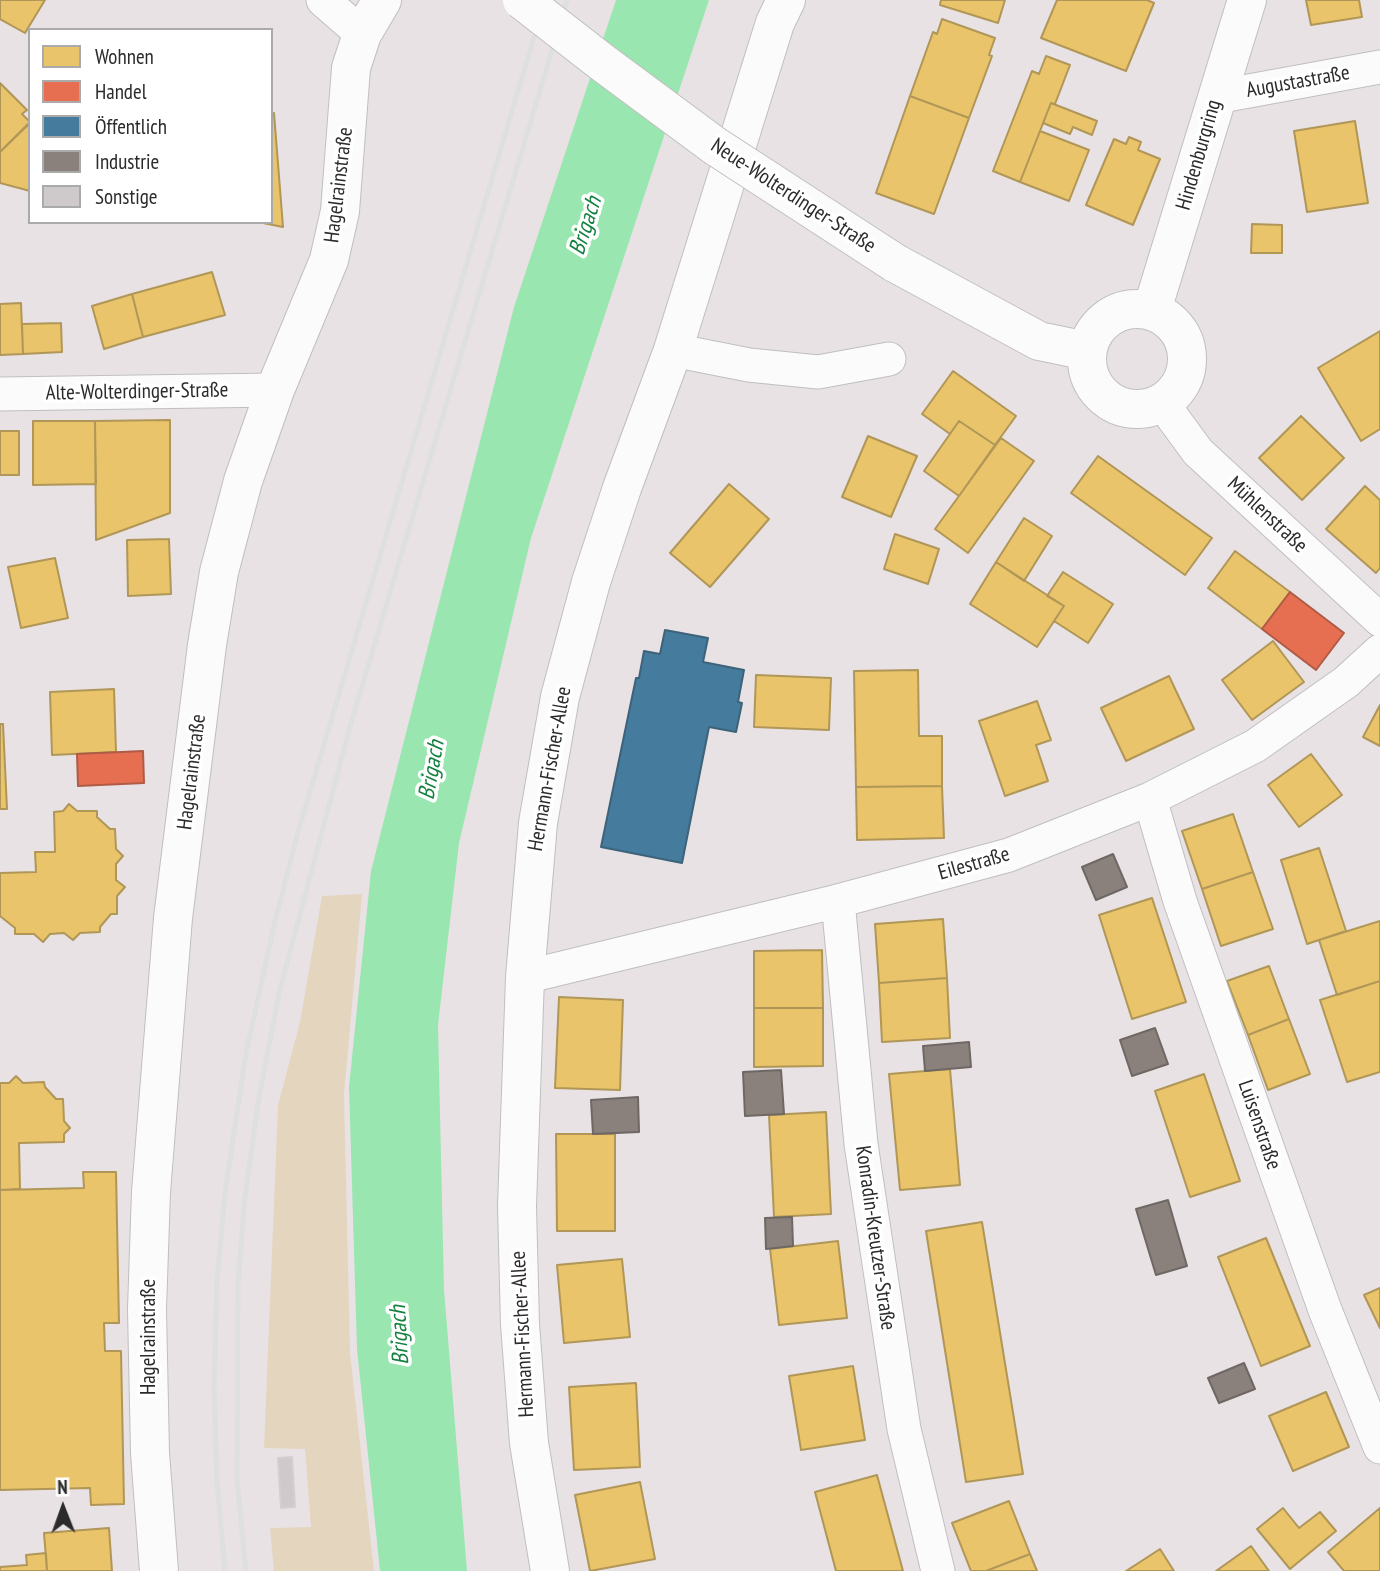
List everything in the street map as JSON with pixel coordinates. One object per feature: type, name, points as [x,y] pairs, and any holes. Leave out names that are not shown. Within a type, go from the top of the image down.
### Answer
[{"type":"main road","name":"Hagelrainstraße","points":[[159,1571],[150,1453],[147,1309],[151,1192],[173,918],[207,645],[219,572],[243,481],[275,390],[329,260],[340,211],[351,68],[362,34],[382,0]]},
{"type":"main road","name":"Neue-Wolterdinger-Straße","points":[[522,0],[715,146],[895,263],[1039,341],[1087,351]]},
{"type":"main road","name":"Hermann-Fischer-Allee","points":[[550,1571],[529,1443],[520,1324],[517,1206],[525,977],[538,822],[560,697],[591,582],[621,488],[673,350],[775,23],[786,0]]},
{"type":"main road","name":"Hindenburgring","points":[[1152,310],[1247,0]]},
{"type":"main road","points":[[1130,309],[1152,310],[1169,319],[1181,334],[1188,352],[1186,371],[1178,388],[1164,401],[1149,408],[1132,409],[1110,400],[1093,383],[1087,367],[1087,351],[1096,331],[1110,316],[1130,309]]},
{"type":"street","points":[[323,0],[362,34]]},
{"type":"street","name":"Augustastraße","points":[[1216,97],[1380,67]]},
{"type":"street","points":[[673,350],[749,365],[818,372],[889,359]]},
{"type":"street","name":"Alte-Wolterdinger-Straße","points":[[0,394],[275,390]]},
{"type":"street","name":"Mühlenstraße","points":[[1164,401],[1198,452],[1380,620]]},
{"type":"street","name":"Eilestraße","points":[[525,977],[838,901],[1009,855],[1150,799],[1255,746],[1346,682],[1380,650]]},
{"type":"street","name":"Luisenstraße","points":[[1150,799],[1180,901],[1315,1285],[1380,1447]]},
{"type":"street","name":"Konradin-Kreutzer-Straße","points":[[838,901],[865,1171],[904,1429],[938,1571]]},
{"type":"shaded area","points":[[362,894],[344,1094],[350,1353],[374,1571],[274,1571],[270,1528],[311,1527],[305,1449],[264,1448],[278,1105],[300,1022],[322,896]]},
{"type":"water","name":"Brigach","points":[[616,0],[709,0],[531,538],[459,843],[438,1025],[444,1290],[467,1571],[380,1571],[357,1349],[349,1087],[371,871],[514,307]]},
{"type":"building: Wohnen","points":[[0,0],[45,0],[25,33],[0,19]]},
{"type":"building: Wohnen","points":[[941,0],[1005,0],[998,23],[940,5]]},
{"type":"building: Wohnen","points":[[1057,0],[1147,0],[1154,3],[1126,71],[1041,38]]},
{"type":"building: Wohnen","points":[[1306,0],[1359,0],[1362,17],[1311,25]]},
{"type":"building: Wohnen","points":[[942,19],[995,38],[989,55],[992,56],[969,118],[910,96],[933,32],[937,34]]},
{"type":"building: Wohnen","points":[[1046,56],[1070,65],[1055,104],[1051,103],[1020,182],[993,171],[1032,71],[1039,74]]},
{"type":"building: Wohnen","points":[[0,83],[27,110],[22,114],[28,124],[0,152]]},
{"type":"building: Wohnen","points":[[910,96],[969,118],[934,214],[876,193]]},
{"type":"building: Wohnen","points":[[1051,103],[1097,121],[1092,135],[1073,127],[1070,134],[1043,123]]},
{"type":"building: Wohnen","points":[[273,113],[283,227],[268,224],[273,224]]},
{"type":"building: Wohnen","points":[[1355,121],[1368,203],[1307,212],[1294,131]]},
{"type":"building: Wohnen","points":[[28,125],[28,190],[0,183],[0,152]]},
{"type":"building: Wohnen","points":[[1040,131],[1089,150],[1069,201],[1020,182]]},
{"type":"building: Wohnen","points":[[1129,137],[1141,142],[1138,150],[1160,159],[1133,225],[1086,205],[1114,139],[1126,144]]},
{"type":"building: Wohnen","points":[[1252,224],[1282,225],[1282,253],[1251,253]]},
{"type":"building: Wohnen","points":[[212,272],[225,315],[143,337],[132,294]]},
{"type":"building: Wohnen","points":[[132,294],[143,337],[104,349],[92,306]]},
{"type":"building: Wohnen","points":[[21,303],[23,354],[0,355],[0,304]]},
{"type":"building: Wohnen","points":[[61,323],[62,352],[23,354],[22,324]]},
{"type":"building: Wohnen","points":[[1380,331],[1380,429],[1361,441],[1318,368]]},
{"type":"building: Wohnen","points":[[953,371],[1016,416],[995,445],[959,421],[950,434],[922,414]]},
{"type":"building: Wohnen","points":[[1301,416],[1344,458],[1302,500],[1259,458]]},
{"type":"building: Wohnen","points":[[170,420],[170,513],[96,540],[95,421]]},
{"type":"building: Wohnen","points":[[33,421],[95,421],[96,484],[33,485]]},
{"type":"building: Wohnen","points":[[959,421],[995,445],[959,496],[924,471]]},
{"type":"building: Wohnen","points":[[0,431],[19,431],[19,475],[0,475]]},
{"type":"building: Wohnen","points":[[868,436],[917,456],[891,517],[842,497]]},
{"type":"building: Wohnen","points":[[1001,438],[1034,461],[968,553],[935,529]]},
{"type":"building: Wohnen","points":[[1098,456],[1212,538],[1185,575],[1071,493]]},
{"type":"building: Wohnen","points":[[729,484],[769,519],[710,587],[670,553]]},
{"type":"building: Wohnen","points":[[1365,486],[1380,500],[1380,568],[1376,573],[1326,529]]},
{"type":"building: Wohnen","points":[[1024,518],[1052,536],[1024,581],[996,562]]},
{"type":"building: Wohnen","points":[[895,534],[939,549],[928,584],[884,569]]},
{"type":"building: Wohnen","points":[[169,539],[171,594],[128,596],[127,540]]},
{"type":"building: Wohnen","points":[[1235,551],[1290,592],[1262,629],[1208,588]]},
{"type":"building: Wohnen","points":[[55,558],[68,618],[21,628],[8,567]]},
{"type":"building: Wohnen","points":[[996,562],[1064,606],[1037,647],[970,604]]},
{"type":"building: Wohnen","points":[[1063,572],[1113,604],[1088,643],[1054,621],[1064,606],[1047,596]]},
{"type":"building: Wohnen","points":[[1273,641],[1304,682],[1252,720],[1222,680]]},
{"type":"building: Wohnen","points":[[918,670],[919,736],[942,736],[942,786],[856,787],[854,671]]},
{"type":"building: Wohnen","points":[[756,675],[831,678],[829,730],[754,727]]},
{"type":"building: Wohnen","points":[[1169,676],[1194,729],[1126,761],[1101,708]]},
{"type":"building: Wohnen","points":[[114,689],[116,752],[52,755],[50,692]]},
{"type":"building: Wohnen","points":[[1037,701],[1051,740],[1036,745],[1048,781],[1005,796],[979,721]]},
{"type":"building: Wohnen","points":[[1380,705],[1380,746],[1363,737]]},
{"type":"building: Wohnen","points":[[0,724],[3,724],[7,809],[0,809]]},
{"type":"building: Wohnen","points":[[1311,754],[1342,795],[1299,827],[1268,785]]},
{"type":"building: Wohnen","points":[[942,786],[944,838],[857,840],[856,787]]},
{"type":"building: Wohnen","points":[[69,804],[77,811],[97,811],[97,817],[110,829],[115,829],[116,849],[123,856],[116,864],[116,880],[125,887],[117,896],[117,914],[111,914],[100,927],[100,932],[80,933],[73,940],[64,933],[50,934],[43,942],[34,934],[15,934],[15,928],[0,916],[0,873],[36,872],[35,852],[55,852],[54,812],[63,811]]},
{"type":"building: Wohnen","points":[[1233,814],[1253,872],[1202,889],[1182,831]]},
{"type":"building: Wohnen","points":[[1319,848],[1346,931],[1307,944],[1281,860]]},
{"type":"building: Wohnen","points":[[1253,872],[1273,929],[1221,946],[1202,889]]},
{"type":"building: Wohnen","points":[[1152,898],[1186,1002],[1132,1019],[1099,915]]},
{"type":"building: Wohnen","points":[[943,919],[947,978],[879,983],[875,924]]},
{"type":"building: Wohnen","points":[[1380,921],[1380,981],[1337,995],[1319,940]]},
{"type":"building: Wohnen","points":[[822,950],[823,1008],[754,1008],[754,951]]},
{"type":"building: Wohnen","points":[[1269,966],[1289,1019],[1248,1035],[1227,981]]},
{"type":"building: Wohnen","points":[[947,978],[950,1038],[882,1042],[879,983]]},
{"type":"building: Wohnen","points":[[1380,981],[1380,1072],[1347,1082],[1320,1000]]},
{"type":"building: Wohnen","points":[[559,997],[623,1000],[620,1090],[555,1088]]},
{"type":"building: Wohnen","points":[[754,1008],[823,1008],[823,1066],[754,1067]]},
{"type":"building: Wohnen","points":[[1289,1019],[1310,1074],[1268,1090],[1248,1035]]},
{"type":"building: Wohnen","points":[[950,1069],[960,1185],[900,1190],[889,1074]]},
{"type":"building: Wohnen","points":[[1204,1074],[1240,1181],[1190,1197],[1155,1091]]},
{"type":"building: Wohnen","points":[[16,1076],[23,1083],[44,1082],[56,1099],[63,1099],[64,1121],[70,1128],[64,1134],[64,1142],[19,1143],[20,1189],[0,1190],[0,1083],[9,1083]]},
{"type":"building: Wohnen","points":[[826,1112],[831,1214],[774,1217],[769,1115]]},
{"type":"building: Wohnen","points":[[556,1134],[615,1134],[615,1231],[557,1231]]},
{"type":"building: Wohnen","points":[[83,1172],[116,1172],[119,1323],[104,1323],[105,1351],[121,1351],[124,1504],[91,1505],[90,1488],[0,1490],[0,1190],[84,1188]]},
{"type":"building: Wohnen","points":[[982,1222],[1023,1474],[966,1482],[926,1231]]},
{"type":"building: Wohnen","points":[[1266,1238],[1310,1346],[1261,1366],[1218,1257]]},
{"type":"building: Wohnen","points":[[838,1241],[847,1318],[779,1325],[770,1249]]},
{"type":"building: Wohnen","points":[[622,1259],[630,1337],[564,1343],[557,1265]]},
{"type":"building: Wohnen","points":[[1380,1288],[1380,1328],[1364,1295]]},
{"type":"building: Wohnen","points":[[853,1366],[865,1440],[801,1450],[789,1376]]},
{"type":"building: Wohnen","points":[[636,1383],[640,1467],[574,1470],[569,1387]]},
{"type":"building: Wohnen","points":[[1326,1392],[1349,1447],[1293,1471],[1269,1416]]},
{"type":"building: Wohnen","points":[[877,1475],[903,1571],[836,1571],[815,1492]]},
{"type":"building: Wohnen","points":[[640,1482],[655,1559],[590,1571],[575,1495]]},
{"type":"building: Wohnen","points":[[1009,1501],[1030,1554],[986,1571],[971,1571],[952,1523]]},
{"type":"building: Wohnen","points":[[1283,1508],[1299,1528],[1320,1512],[1336,1531],[1290,1569],[1257,1529]]},
{"type":"building: Wohnen","points":[[1380,1508],[1380,1571],[1344,1571],[1328,1552]]},
{"type":"building: Wohnen","points":[[109,1528],[112,1571],[47,1571],[44,1533]]},
{"type":"building: Wohnen","points":[[1251,1546],[1269,1571],[1216,1571]]},
{"type":"building: Wohnen","points":[[1160,1549],[1174,1571],[1126,1571]]},
{"type":"building: Wohnen","points":[[46,1553],[47,1571],[0,1571],[0,1567],[27,1565],[26,1555]]},
{"type":"building: Wohnen","points":[[1030,1554],[1037,1571],[986,1571]]},
{"type":"building: Handel","points":[[1290,592],[1344,633],[1316,670],[1262,629]]},
{"type":"building: Handel","points":[[143,751],[144,783],[78,786],[77,754]]},
{"type":"building: Öffentlich","points":[[665,630],[708,638],[703,662],[744,670],[738,702],[742,703],[736,732],[709,727],[682,863],[601,847],[636,678],[639,678],[644,651],[660,654]]},
{"type":"building: Industrie","points":[[1113,854],[1127,887],[1096,900],[1082,867]]},
{"type":"building: Industrie","points":[[1155,1028],[1168,1064],[1132,1076],[1120,1040]]},
{"type":"building: Industrie","points":[[969,1042],[971,1067],[925,1071],[923,1046]]},
{"type":"building: Industrie","points":[[781,1070],[784,1114],[745,1116],[743,1072]]},
{"type":"building: Industrie","points":[[638,1097],[639,1132],[593,1134],[591,1100]]},
{"type":"building: Industrie","points":[[1168,1200],[1187,1266],[1156,1275],[1136,1209]]},
{"type":"building: Industrie","points":[[792,1217],[793,1246],[766,1249],[765,1218]]},
{"type":"building: Industrie","points":[[1244,1363],[1255,1389],[1219,1403],[1208,1378]]},
{"type":"building: Sonstige","points":[[292,1457],[295,1507],[281,1508],[278,1458]]},
{"type":"railway","points":[[225,1571],[217,1482],[214,1386],[217,1281],[225,1193],[246,1053],[298,832],[545,0]]},
{"type":"railway","points":[[246,1571],[237,1480],[238,1283],[245,1197],[258,1103],[279,993],[351,723],[567,0]]}]
